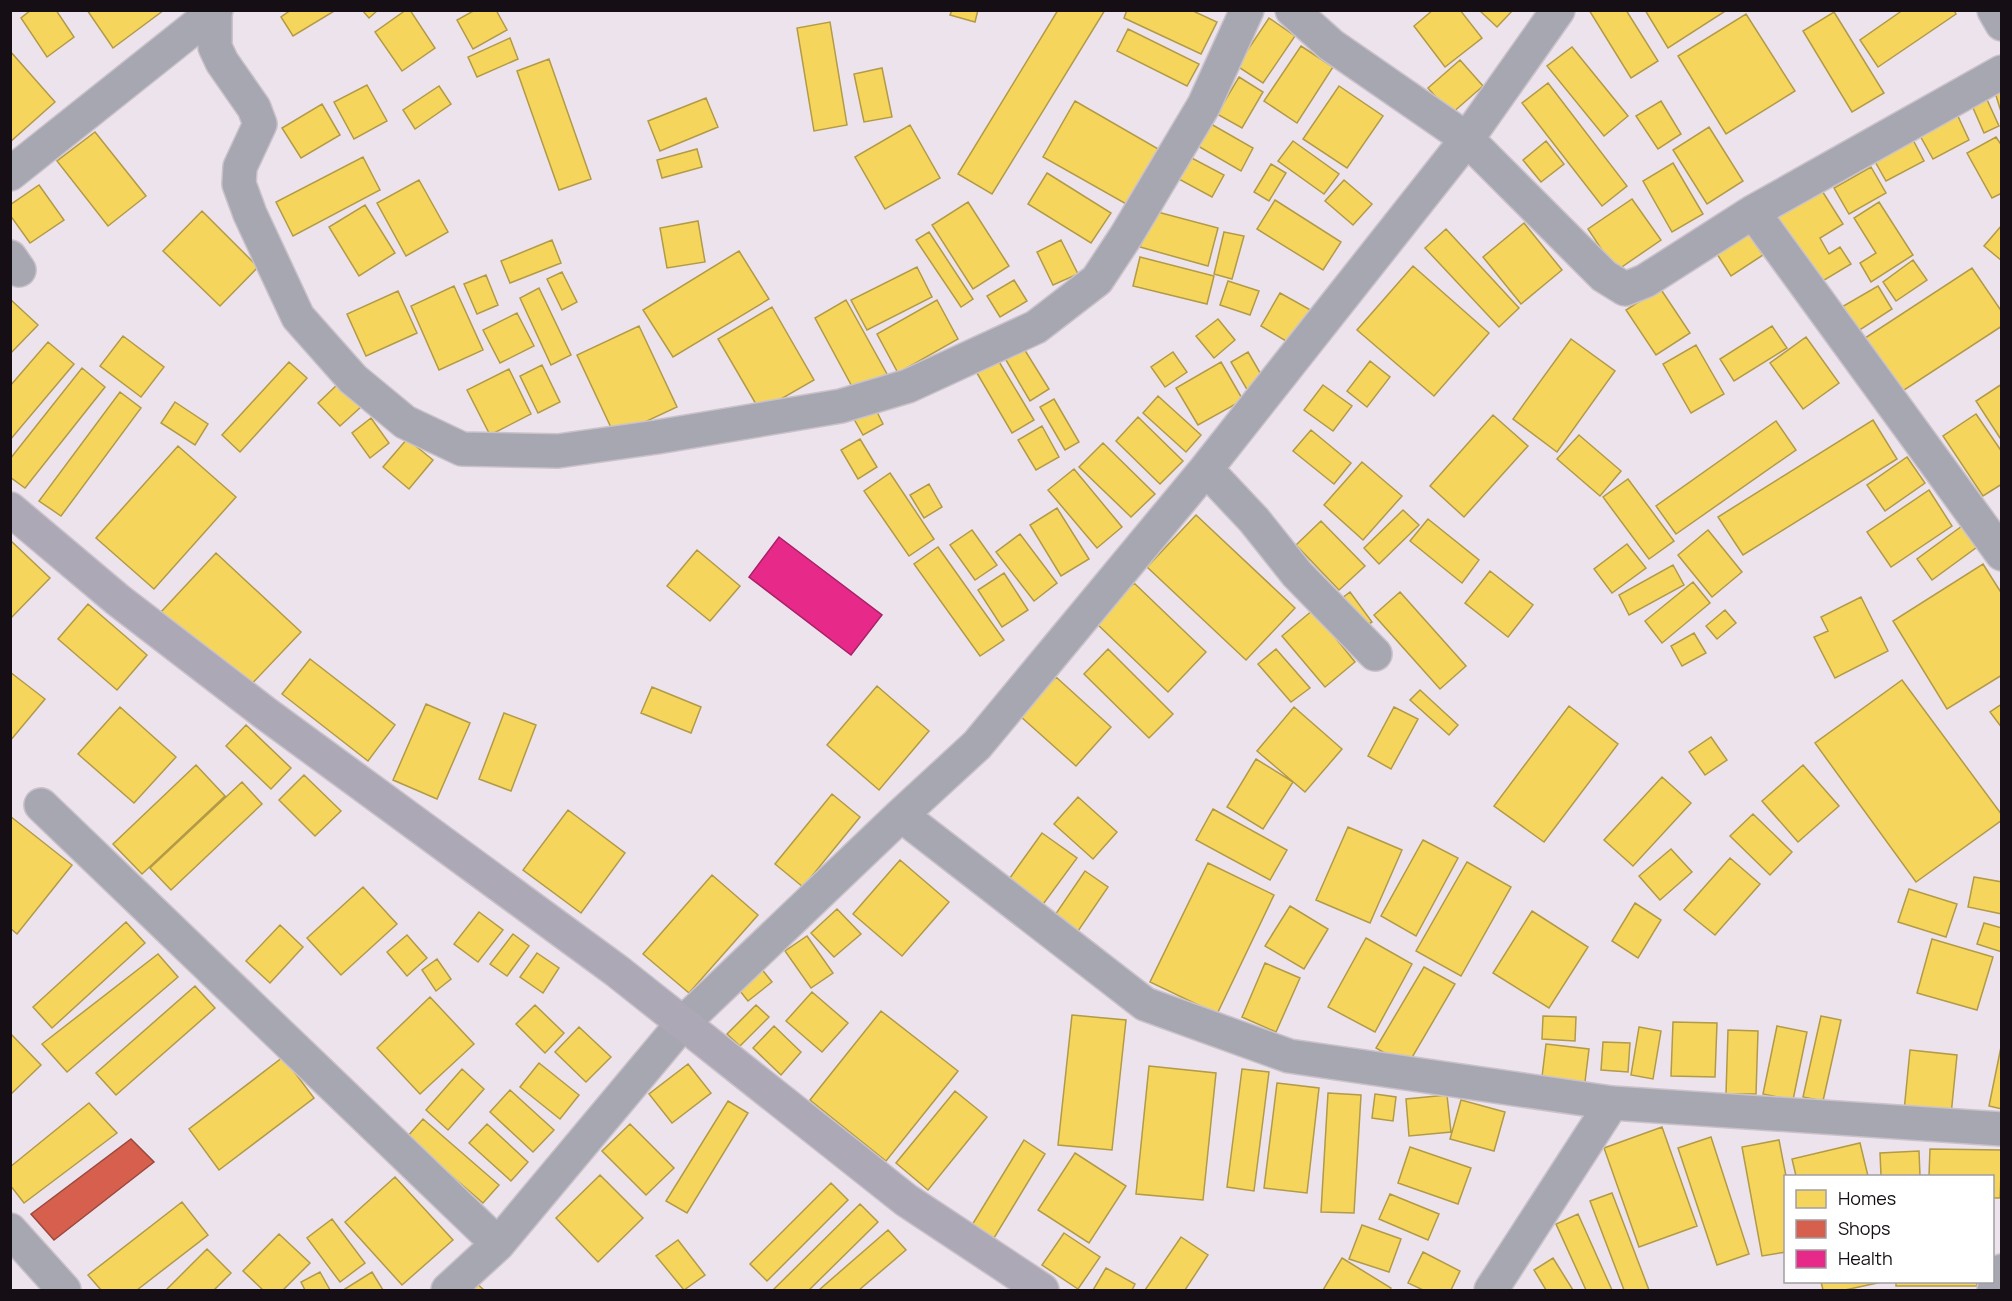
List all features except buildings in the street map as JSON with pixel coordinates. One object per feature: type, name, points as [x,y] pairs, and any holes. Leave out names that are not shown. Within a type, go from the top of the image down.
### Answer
[{"type":"main road","points":[[10,509],[118,600],[256,706],[617,971],[906,1200],[1042,1290]]},
{"type":"street","points":[[215,11],[215,47],[222,62],[254,108],[260,124],[240,167],[239,184],[250,214],[298,317],[353,379],[405,422],[462,449],[558,452],[841,406],[908,386],[1036,327],[1097,280],[1103,271],[1204,105],[1247,10]]},
{"type":"street","points":[[1292,10],[1331,45],[1467,139],[1604,276],[1625,289],[1645,281],[1753,212],[2001,72]]},
{"type":"street","points":[[448,1290],[498,1244],[682,1024],[977,745],[1206,469],[1467,139],[1558,10]]},
{"type":"street","points":[[1994,10],[2001,24]]},
{"type":"street","points":[[10,174],[215,11]]},
{"type":"street","points":[[1753,212],[2001,554]]},
{"type":"street","points":[[1206,469],[1254,520],[1297,574],[1375,654]]},
{"type":"street","points":[[41,805],[498,1244]]},
{"type":"street","points":[[901,815],[1145,1004],[1289,1056],[1612,1102],[2001,1129]]},
{"type":"street","points":[[1491,1290],[1612,1102]]},
{"type":"street","points":[[10,1230],[64,1290]]},
{"type":"street","points":[[1995,1290],[2001,1271]]}]
